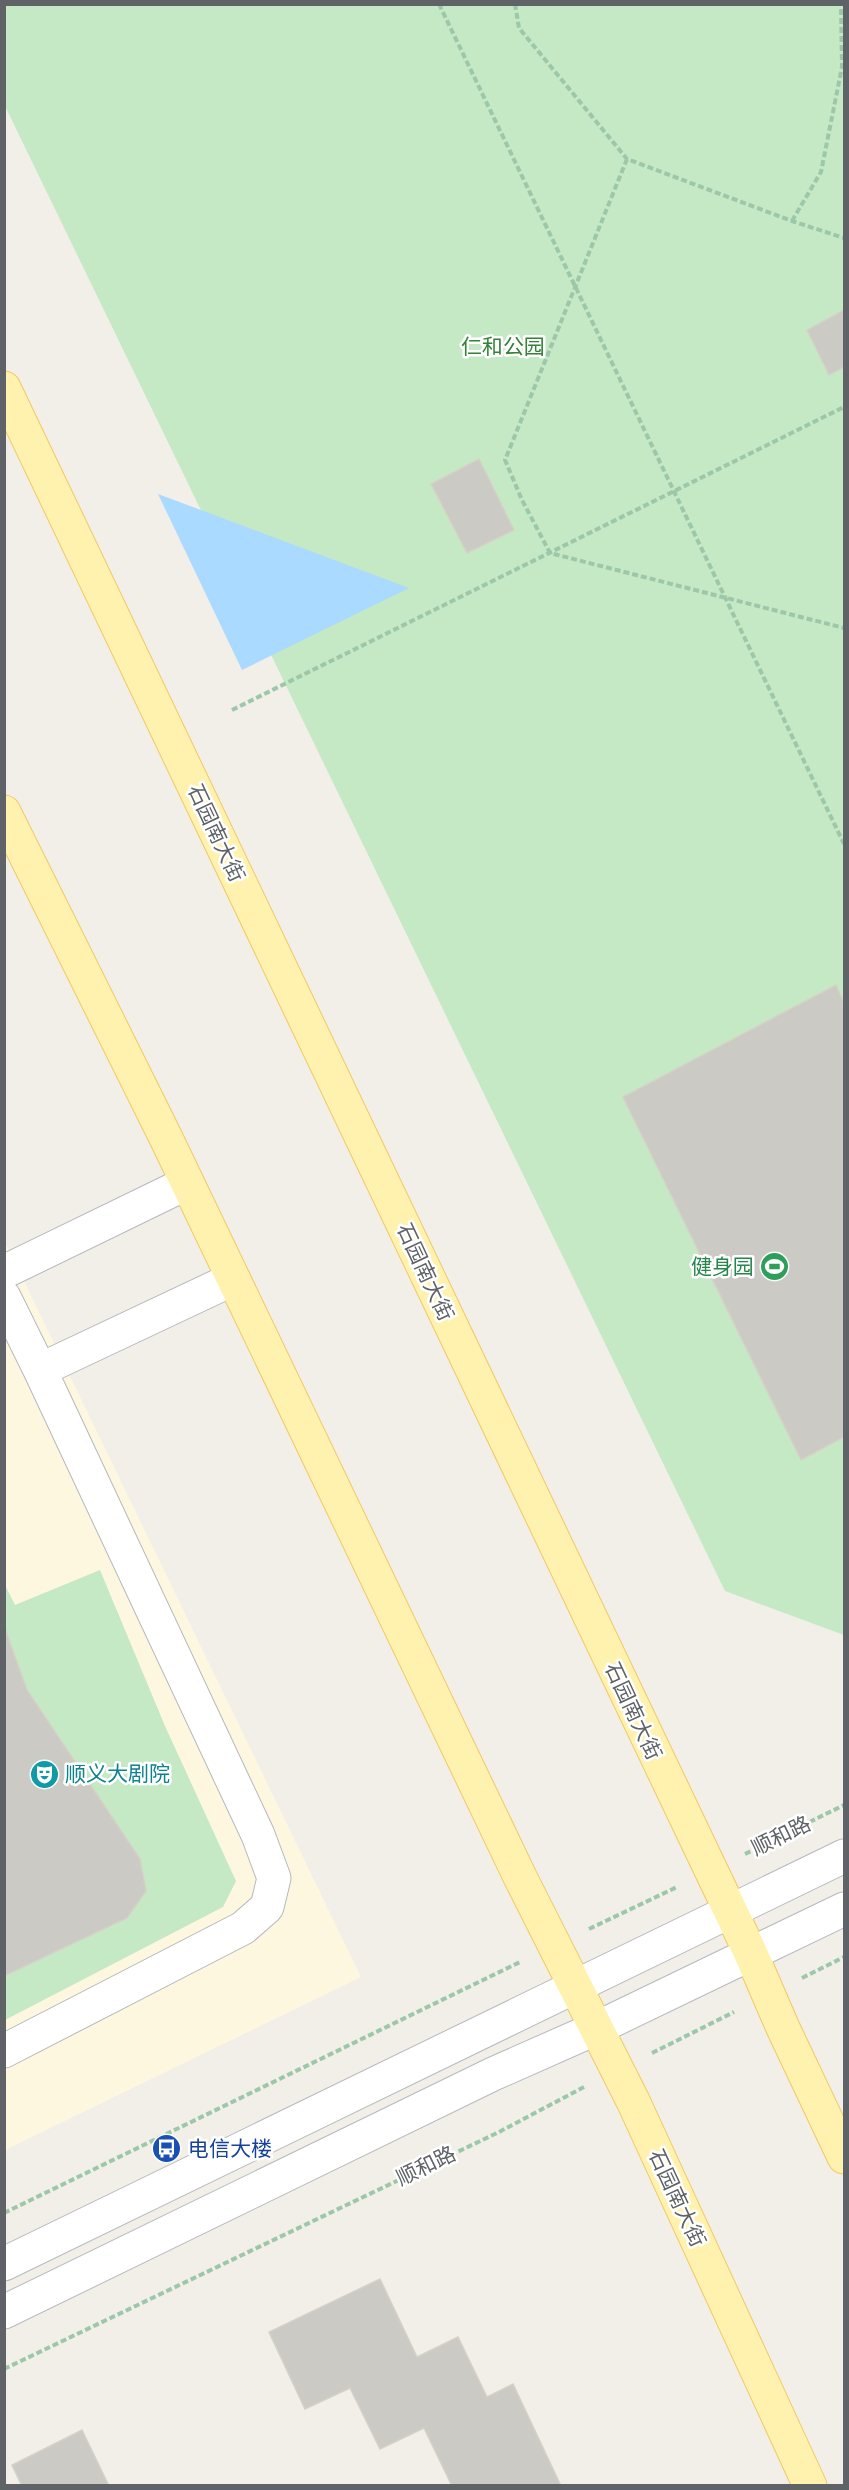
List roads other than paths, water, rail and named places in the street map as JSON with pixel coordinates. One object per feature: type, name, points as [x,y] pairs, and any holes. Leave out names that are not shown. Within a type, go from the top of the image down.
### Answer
[{"type":"main road","name":"石园南大街","points":[[4,388],[751,1954],[844,2157]]},
{"type":"main road","name":"石园南大街","points":[[4,812],[233,1279],[516,1868],[597,2028],[615,2070],[633,2101],[810,2486]]},
{"type":"main road","points":[[4,1272],[186,1183]]},
{"type":"main road","points":[[40,1370],[233,1279]]},
{"type":"main road","points":[[4,1297],[258,1835],[274,1878],[267,1907],[243,1928],[4,2051]]},
{"type":"main road","points":[[4,2264],[844,1856]]},
{"type":"main road","points":[[4,2312],[493,2074],[597,2028],[844,1909]]},
{"type":"water","points":[[158,494],[409,588],[242,670]]},
{"type":"place","name":"健身园","points":[[775,1267]]},
{"type":"place","name":"顺义大剧院","points":[[44,1774]]},
{"type":"place","name":"电信大楼","points":[[167,2149]]},
{"type":"park label","name":"仁和公园","points":[[503,347]]}]
